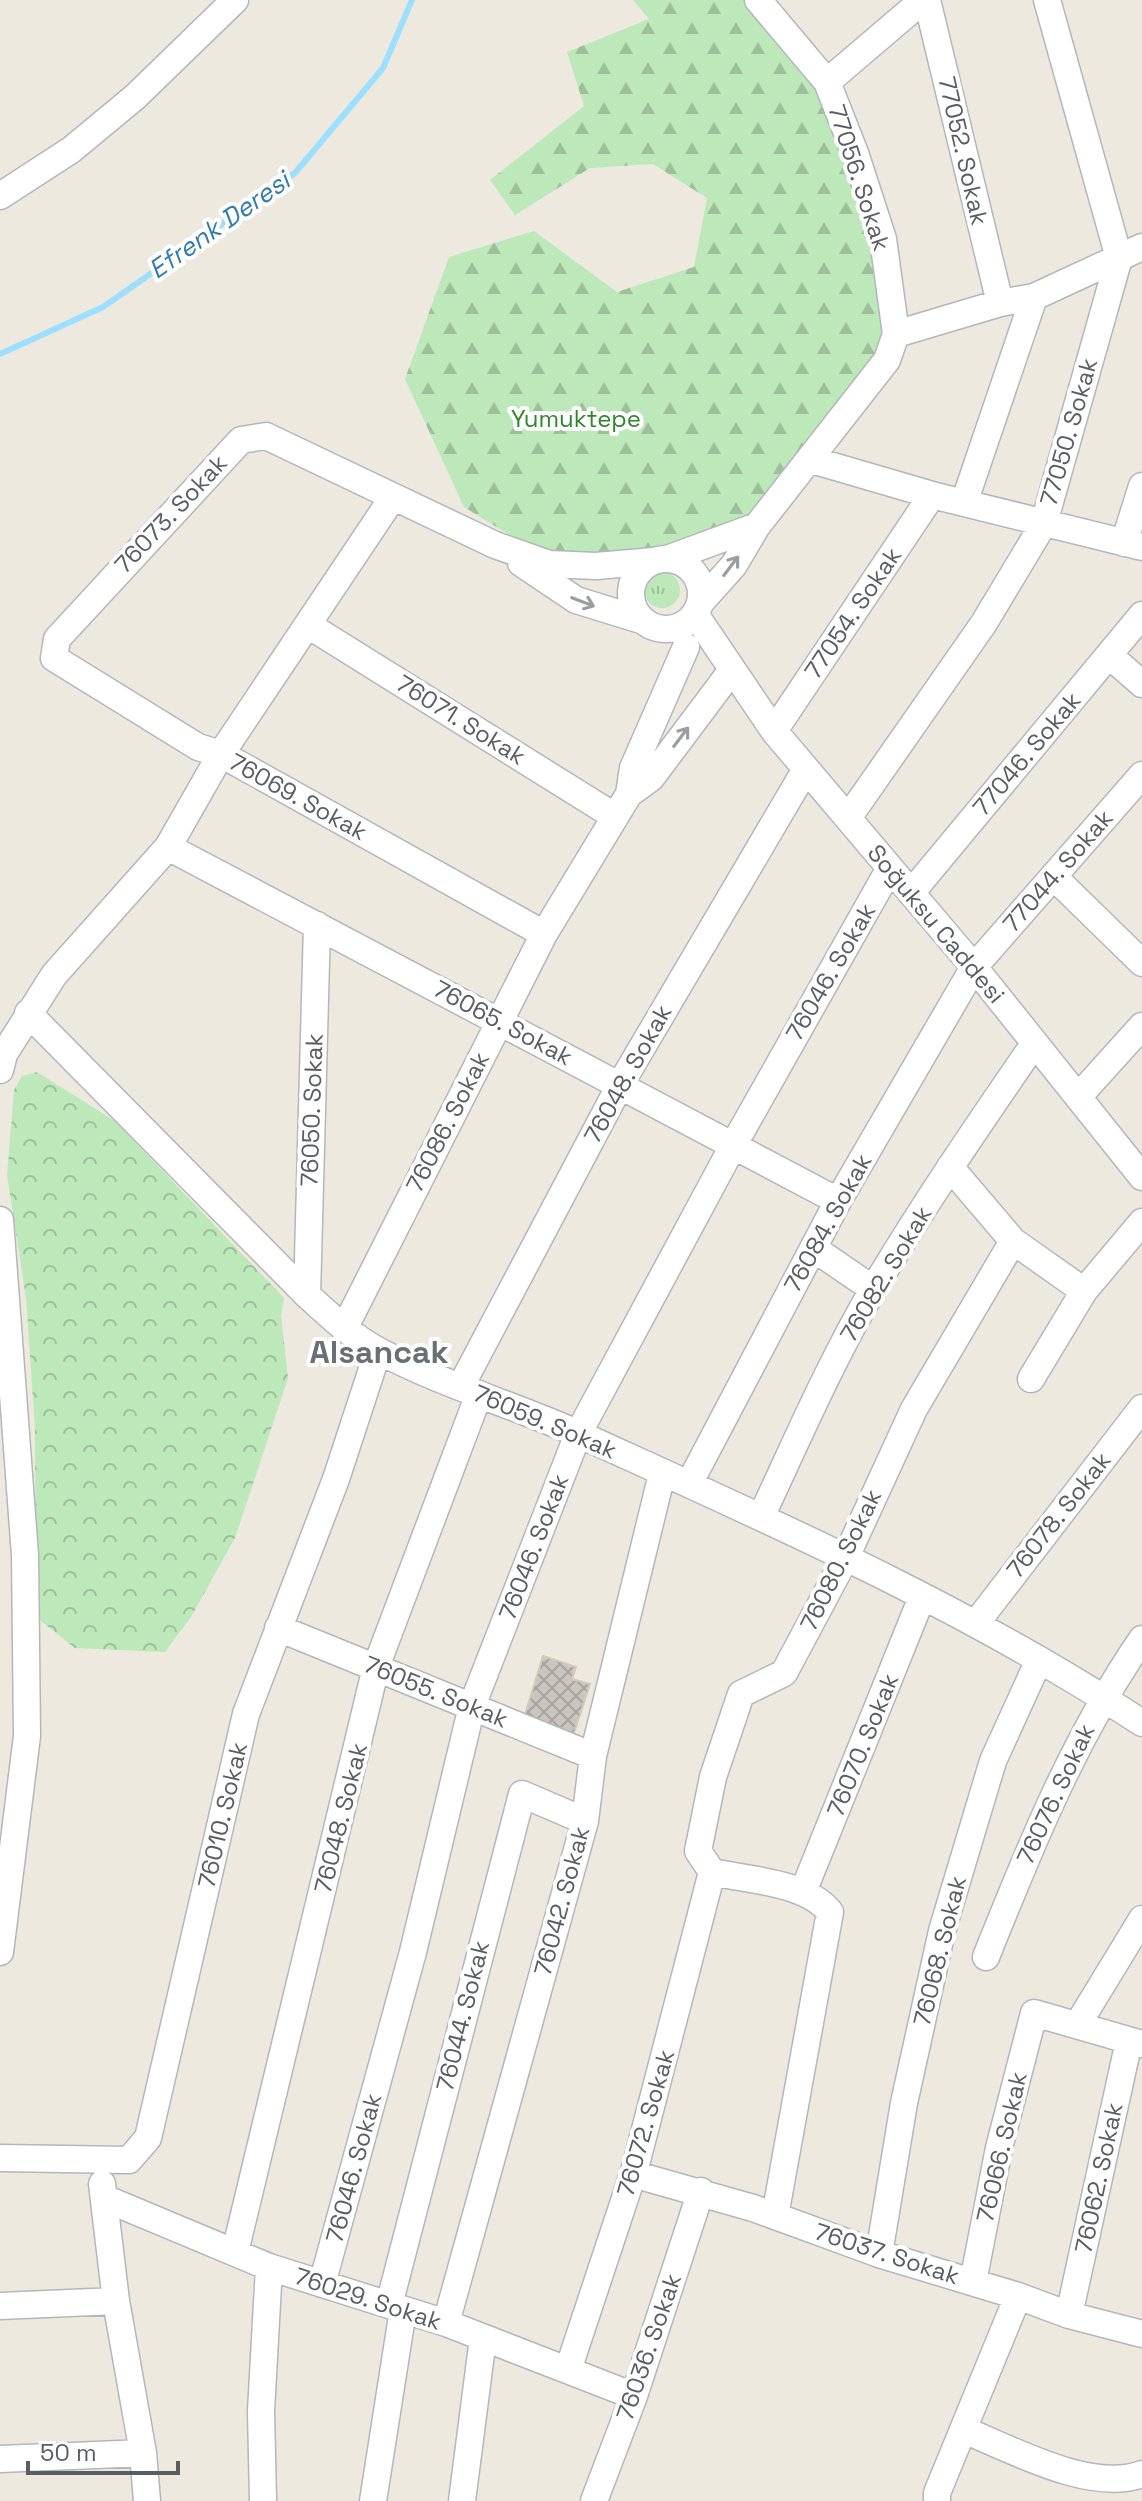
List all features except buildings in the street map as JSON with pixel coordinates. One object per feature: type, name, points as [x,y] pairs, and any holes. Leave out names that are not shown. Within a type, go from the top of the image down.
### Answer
[{"type":"street","name":"77056. Sokak","points":[[758,0],[827,82],[883,239],[896,334]]},
{"type":"street","points":[[827,82],[925,0]]},
{"type":"street","name":"77052. Sokak","points":[[925,0],[1000,303]]},
{"type":"street","points":[[495,545],[549,564],[596,566],[660,560],[757,526],[812,460],[887,360],[896,334],[1000,303],[1034,297],[1130,252],[1047,0]]},
{"type":"street","points":[[0,196],[71,150],[228,4]]},
{"type":"street","name":"77050. Sokak","points":[[848,818],[984,623],[1044,523],[1130,252]]},
{"type":"street","points":[[964,503],[1034,297]]},
{"type":"street","name":"76073. Sokak","points":[[54,658],[57,639],[241,440],[266,436],[495,545]]},
{"type":"street","points":[[812,460],[932,495],[1133,545],[1142,486]]},
{"type":"street","name":"77054. Sokak","points":[[774,731],[932,495]]},
{"type":"street","points":[[0,1070],[4,1054],[54,975],[168,847],[221,754],[393,497]]},
{"type":"street","name":"76086. Sokak","points":[[344,1329],[544,934],[622,805],[633,768],[689,623],[734,565],[757,526]]},
{"type":"street","points":[[495,545],[576,600],[664,629],[689,623]]},
{"type":"street","points":[[644,621],[632,602],[631,592],[635,579],[660,560]]},
{"type":"street","points":[[660,560],[691,569],[698,579],[689,623]]},
{"type":"street","name":"77046. Sokak","points":[[911,893],[1142,615]]},
{"type":"street","points":[[689,623],[732,670]]},
{"type":"street","name":"76071. Sokak","points":[[308,625],[622,805]]},
{"type":"street","points":[[1110,656],[1142,684]]},
{"type":"street","name":"76069. Sokak","points":[[54,658],[198,747],[221,754],[544,934]]},
{"type":"street","name":"76086. Sokak","points":[[622,805],[651,778],[732,670]]},
{"type":"street","name":"Soğuksu Caddesi","points":[[732,670],[774,731],[974,967],[1142,1177]]},
{"type":"street","name":"76048. Sokak","points":[[235,2252],[376,1667],[470,1390],[620,1085],[806,769]]},
{"type":"street","name":"77044. Sokak","points":[[974,967],[1142,775]]},
{"type":"street","name":"76065. Sokak","points":[[168,847],[838,1201]]},
{"type":"street","name":"76046. Sokak","points":[[322,2284],[413,1952],[472,1706],[578,1434],[734,1144],[890,868]]},
{"type":"street","points":[[1055,878],[1142,963]]},
{"type":"street","name":"76050. Sokak","points":[[307,1295],[317,925]]},
{"type":"street","name":"76084. Sokak","points":[[689,1484],[838,1201],[974,967]]},
{"type":"street","name":"76059. Sokak","points":[[28,1013],[307,1295],[344,1329],[378,1351],[578,1434],[846,1557],[977,1622],[1142,1723]]},
{"type":"street","points":[[1078,1097],[1142,1026]]},
{"type":"street","name":"76082. Sokak","points":[[761,1517],[828,1373],[873,1289],[950,1167],[1034,1044]]},
{"type":"street","points":[[950,1167],[1013,1241],[1084,1291]]},
{"type":"street","points":[[0,1220],[25,1555],[27,1736],[0,1952]]},
{"type":"street","points":[[1031,1379],[1084,1291],[1142,1222]]},
{"type":"street","name":"76080. Sokak","points":[[712,1872],[698,1851],[713,1777],[741,1694],[784,1673],[846,1557],[914,1409],[1013,1241]]},
{"type":"street","points":[[813,1248],[873,1289]]},
{"type":"street","name":"76010. Sokak","points":[[0,2158],[100,2162],[129,2160],[148,2138],[246,1714],[336,1479],[378,1351]]},
{"type":"street","name":"76078. Sokak","points":[[977,1622],[1142,1408]]},
{"type":"street","name":"76042. Sokak","points":[[446,2323],[585,1821],[593,1756],[662,1474]]},
{"type":"street","name":"76070. Sokak","points":[[803,1892],[922,1597]]},
{"type":"street","name":"76055. Sokak","points":[[278,1628],[593,1756]]},
{"type":"street","name":"76076. Sokak","points":[[986,1957],[1041,1820],[1103,1697],[1142,1639]]},
{"type":"street","name":"76068. Sokak","points":[[879,2254],[904,2103],[942,1931],[993,1761],[1039,1660]]},
{"type":"street","name":"76044. Sokak","points":[[396,2308],[522,1794],[585,1821]]},
{"type":"street","points":[[712,1872],[803,1892],[820,1899],[830,1912],[775,2216]]},
{"type":"street","name":"76072. Sokak","points":[[568,2370],[633,2174],[712,1872]]},
{"type":"street","points":[[1136,2043],[1078,2024],[1142,1919]]},
{"type":"street","name":"76066. Sokak","points":[[973,2282],[999,2148],[1034,2013],[1078,2024]]},
{"type":"street","name":"76062. Sokak","points":[[1069,2315],[1136,2043]]},
{"type":"street","points":[[100,2162],[116,2301],[143,2453],[147,2501]]},
{"type":"street","name":"76037. Sokak","points":[[633,2174],[701,2191],[879,2254],[1018,2296],[1069,2315],[1142,2334]]},
{"type":"street","name":"76036. Sokak","points":[[594,2501],[634,2396],[701,2191]]},
{"type":"street","name":"76029. Sokak","points":[[104,2198],[269,2267],[446,2323],[634,2396]]},
{"type":"street","points":[[263,2501],[261,2411],[269,2267]]},
{"type":"street","points":[[937,2501],[937,2493],[1018,2296]]},
{"type":"street","points":[[0,2306],[116,2301]]},
{"type":"street","points":[[373,2501],[396,2308]]},
{"type":"street","points":[[462,2501],[483,2338]]},
{"type":"street","points":[[964,2430],[1065,2471],[1132,2478]]},
{"type":"street","points":[[0,2459],[143,2453]]},
{"type":"green space","name":"Yumuktepe","points":[[633,0],[744,0],[808,74],[838,132],[864,208],[880,286],[883,320],[881,349],[765,505],[741,524],[644,557],[539,553],[464,507],[405,379],[449,257],[534,231],[617,292],[694,267],[707,198],[653,164],[590,168],[515,215],[490,180],[584,106],[567,52],[649,19]]},
{"type":"green space","points":[[662,572],[675,577],[680,590],[675,603],[662,608],[649,603],[644,590],[649,577]]},
{"type":"green space","points":[[37,1072],[115,1121],[284,1298],[281,1315],[288,1378],[235,1538],[191,1617],[165,1652],[75,1648],[36,1617],[35,1428],[26,1298],[7,1175],[14,1090],[22,1076]]},
{"type":"waterway","name":"Efrenk Deresi","points":[[0,354],[103,307],[295,173],[383,68],[412,0]]},
{"type":"district","name":"Alsancak","points":[[379,1352]]}]
